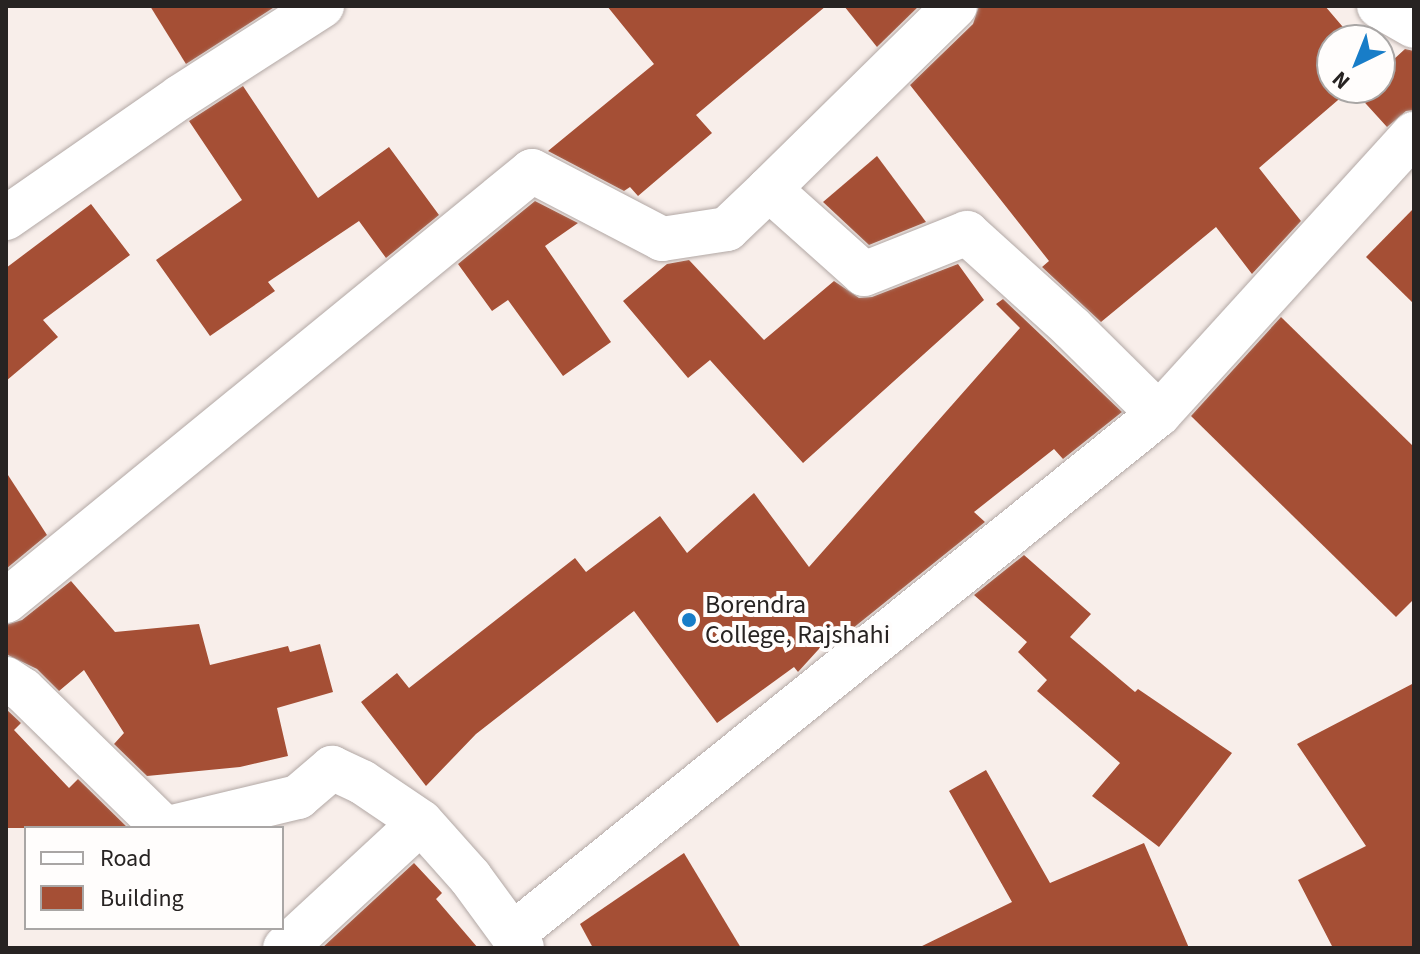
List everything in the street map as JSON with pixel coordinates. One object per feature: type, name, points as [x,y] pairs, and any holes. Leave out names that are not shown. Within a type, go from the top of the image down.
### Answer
[{"type":"street","points":[[6,218],[180,97],[322,6]]},
{"type":"street","points":[[6,601],[532,171],[662,239],[727,229],[955,6]]},
{"type":"street","points":[[1379,6],[1414,26]]},
{"type":"street","points":[[175,826],[298,797],[332,768],[362,782],[421,822],[517,941],[1159,414],[1414,134]]},
{"type":"street","points":[[769,189],[864,274],[967,233],[1072,328],[1159,414]]},
{"type":"street","points":[[6,679],[23,690],[165,826]]},
{"type":"street","points":[[285,948],[421,822]]},
{"type":"building","points":[[150,6],[276,6],[186,64]]},
{"type":"building","points":[[607,6],[826,6],[696,115],[712,133],[638,196],[630,187],[624,191],[548,151],[654,64]]},
{"type":"building","points":[[844,6],[919,6],[877,47]]},
{"type":"building","points":[[979,6],[1325,6],[1340,24],[1316,24],[1316,104],[1333,104],[1259,168],[1301,221],[1252,274],[1216,227],[1101,322],[1042,267],[1049,261],[910,85],[973,24]]},
{"type":"building","points":[[1405,49],[1414,51],[1414,110],[1406,111],[1387,127],[1366,104],[1396,104],[1396,57]]},
{"type":"building","points":[[243,86],[318,198],[389,147],[439,215],[386,258],[359,221],[268,282],[275,291],[210,336],[156,260],[242,200],[189,121]]},
{"type":"building","points":[[877,156],[926,222],[869,245],[823,202]]},
{"type":"building","points":[[535,201],[578,223],[545,246],[611,342],[563,376],[508,300],[492,311],[458,264]]},
{"type":"building","points":[[91,204],[130,255],[43,320],[58,337],[6,381],[6,268]]},
{"type":"building","points":[[1414,208],[1414,304],[1366,257]]},
{"type":"building","points":[[689,260],[764,340],[834,281],[859,298],[872,297],[958,264],[984,300],[803,463],[710,360],[688,378],[623,301],[667,264]]},
{"type":"building","points":[[1003,299],[1122,412],[1063,459],[1054,449],[974,512],[985,522],[832,645],[828,639],[798,672],[794,667],[717,723],[634,611],[476,734],[426,786],[361,702],[397,673],[409,688],[575,558],[586,572],[660,516],[687,553],[754,493],[809,567],[1020,328],[996,304]]},
{"type":"building","points":[[1281,317],[1414,447],[1414,599],[1396,617],[1191,416]]},
{"type":"building","points":[[6,472],[47,535],[6,569]]},
{"type":"building","points":[[1024,555],[1091,614],[1070,637],[1135,692],[1138,689],[1232,753],[1159,847],[1092,796],[1120,763],[1037,691],[1047,680],[1018,652],[1027,642],[974,595]]},
{"type":"building","points":[[71,581],[115,632],[199,624],[210,665],[288,646],[290,652],[320,644],[333,692],[277,708],[288,756],[240,767],[147,776],[114,744],[124,733],[84,670],[59,691],[37,669],[6,654],[6,625],[22,620]]},
{"type":"building","points":[[1414,683],[1414,948],[1333,948],[1298,880],[1366,846],[1297,744]]},
{"type":"building","points":[[6,709],[21,723],[14,730],[69,788],[78,779],[126,826],[24,826],[6,828]]},
{"type":"building","points":[[986,770],[1050,883],[1144,843],[1189,948],[918,948],[1012,902],[949,791]]},
{"type":"building","points":[[684,853],[741,948],[593,948],[580,924]]},
{"type":"building","points":[[414,863],[442,893],[436,899],[478,948],[322,948]]},
{"type":"place","name":"Borendra College, Rajshahi","points":[[689,620]]}]
